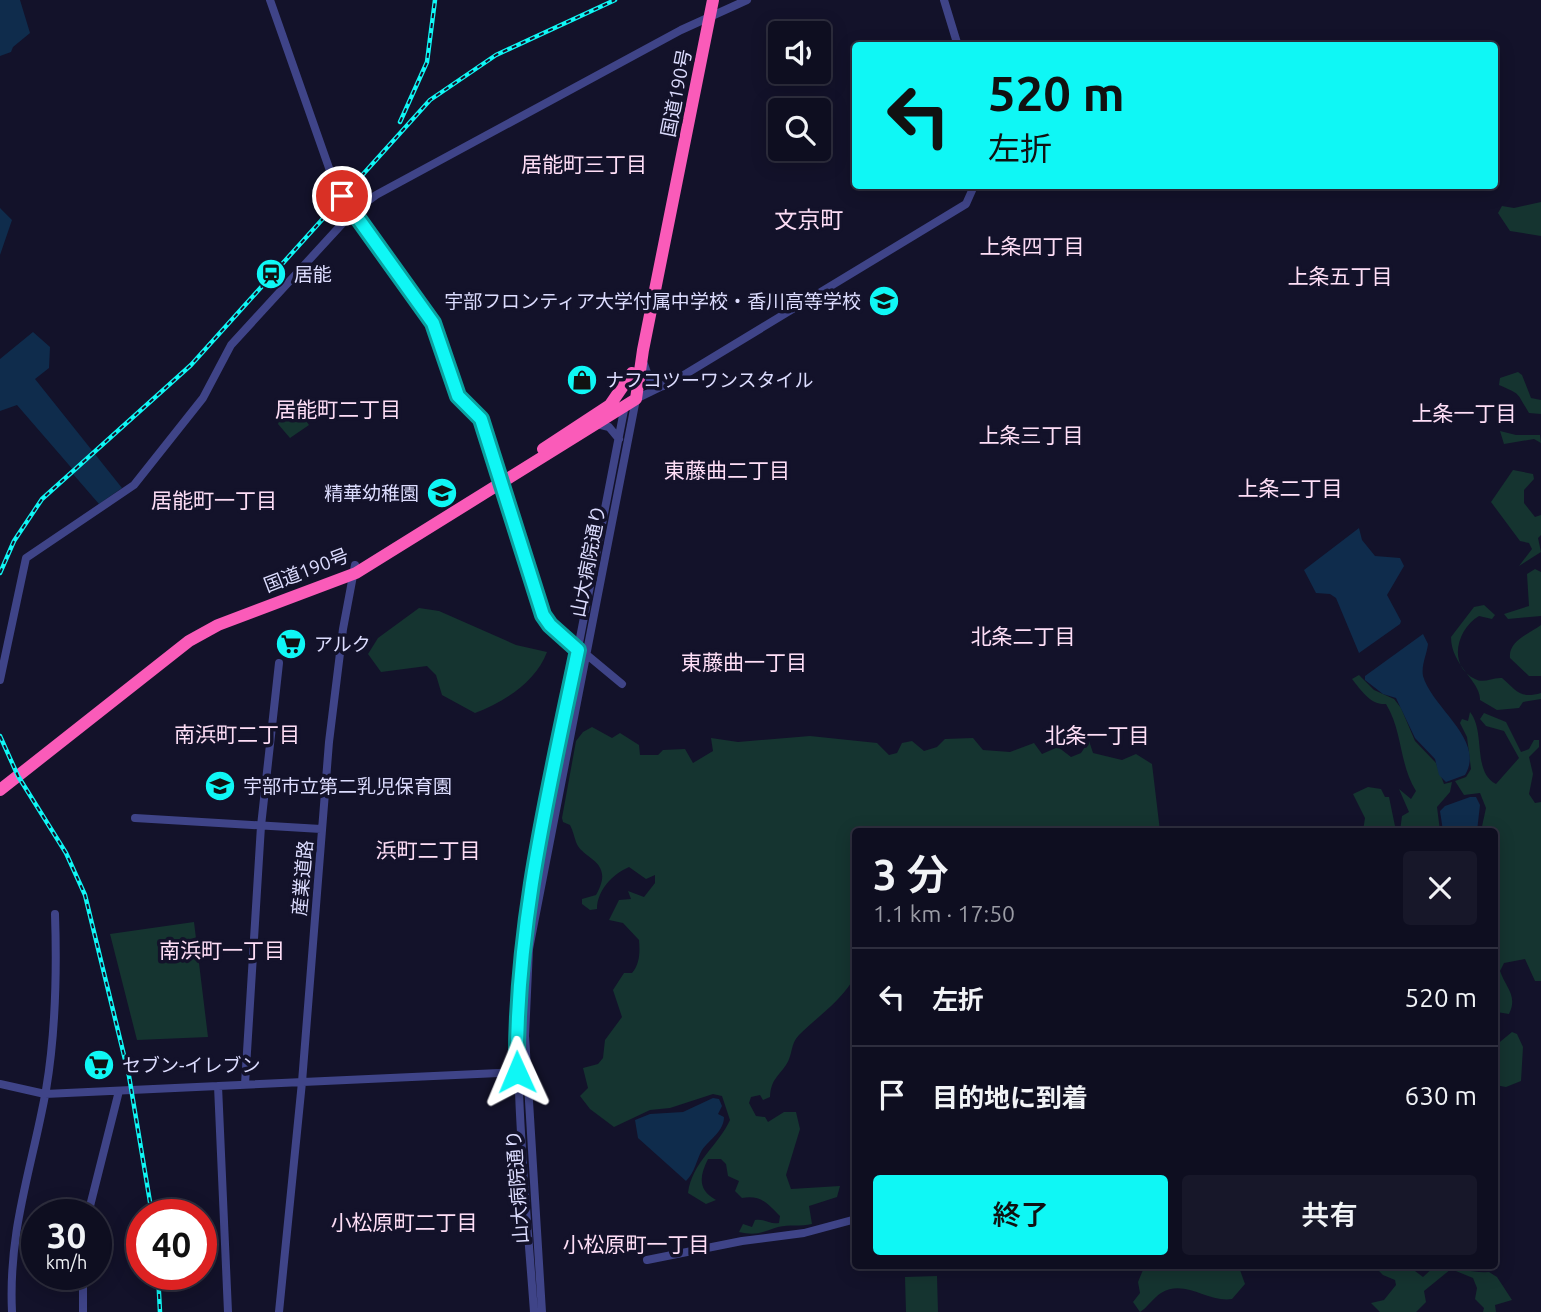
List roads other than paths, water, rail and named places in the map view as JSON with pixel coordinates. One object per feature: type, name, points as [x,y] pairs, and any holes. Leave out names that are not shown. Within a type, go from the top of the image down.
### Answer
[{"type":"highway","name":"国道190号","points":[[629,403],[632,373],[710,6]]},
{"type":"highway","name":"国道190号","points":[[0,790],[188,641],[218,625],[355,569],[629,403],[643,350],[705,30]]},
{"type":"highway","name":"国道190号","points":[[500,480],[610,405],[632,373]]},
{"type":"highway","name":"国道190号","points":[[551,444],[629,403]]},
{"type":"highway","name":"国道190号","points":[[0,780],[168,646],[196,628],[241,607],[355,569]]},
{"type":"street","points":[[270,0],[331,176],[353,212],[433,323],[458,396],[481,419],[543,615],[550,625],[578,650],[622,684]]},
{"type":"street","points":[[0,680],[26,558],[134,485],[203,398],[231,345],[353,212],[385,190],[681,30],[747,0]]},
{"type":"street","points":[[944,0],[957,42]]},
{"type":"street","points":[[629,403],[663,386],[966,204],[973,189]]},
{"type":"street","points":[[643,350],[646,374],[663,386]]},
{"type":"street","name":"山大病院通り","points":[[542,1312],[516,1018],[522,938],[619,439],[629,403]]},
{"type":"street","name":"山大病院通り","points":[[534,1312],[521,1072],[529,948],[586,656],[629,403]]},
{"type":"street","points":[[597,424],[609,427],[619,439]]},
{"type":"street","name":"産業道路","points":[[279,1312],[302,1083],[321,829],[343,629],[355,569]]},
{"type":"street","points":[[245,1084],[261,826],[279,663]]},
{"type":"street","points":[[135,818],[321,829]]},
{"type":"street","points":[[12,1312],[13,1235],[45,1094],[56,1014],[55,914]]},
{"type":"street","points":[[0,1084],[45,1094],[521,1072]]},
{"type":"street","points":[[218,1086],[228,1312]]},
{"type":"street","points":[[92,1199],[119,1091]]},
{"type":"street","points":[[647,1260],[742,1241],[804,1233],[852,1220]]},
{"type":"street","points":[[83,1290],[83,1312]]},
{"type":"water","points":[[0,0],[20,0],[30,33],[13,47],[11,52],[0,56]]},
{"type":"water","points":[[0,208],[12,220],[0,255]]},
{"type":"water","points":[[33,332],[50,347],[49,368],[35,379],[122,488],[99,504],[17,405],[0,411],[0,359]]},
{"type":"water","points":[[1359,528],[1362,540],[1375,556],[1400,558],[1404,566],[1387,595],[1401,621],[1400,624],[1359,653],[1336,598],[1330,594],[1316,593],[1304,570]]},
{"type":"water","points":[[1423,634],[1428,644],[1423,676],[1428,688],[1455,724],[1469,749],[1470,762],[1465,775],[1446,782],[1439,775],[1435,759],[1415,738],[1396,698],[1383,694],[1365,680],[1365,676]]},
{"type":"water","points":[[1476,797],[1480,805],[1477,828],[1443,828],[1440,811],[1445,806]]},
{"type":"water","points":[[713,1098],[719,1099],[722,1106],[718,1114],[724,1117],[723,1122],[719,1131],[702,1150],[686,1181],[638,1138],[635,1120],[650,1114],[683,1112]]},
{"type":"railway","points":[[400,122],[427,62],[435,0]]},
{"type":"railway","points":[[0,573],[14,541],[42,499],[191,365],[430,100],[496,55],[615,0]]},
{"type":"railway","points":[[0,736],[18,776],[66,853],[85,895],[129,1076],[150,1199]]},
{"type":"railway","points":[[159,1290],[160,1312]]},
{"type":"place","name":"居能","points":[[271,274]]},
{"type":"place","name":"宇部フロンティア大学付属中学校・香川高等学校","points":[[884,301]]},
{"type":"place","name":"ナフコツーワンスタイル","points":[[582,380]]},
{"type":"place","name":"精華幼稚園","points":[[442,493]]},
{"type":"place","name":"アルク","points":[[291,644]]},
{"type":"place","name":"宇部市立第二乳児保育園","points":[[220,786]]},
{"type":"place","name":"セブン-イレブン","points":[[99,1065]]},
{"type":"district","name":"居能町三丁目","points":[[584,165]]},
{"type":"district","name":"文京町","points":[[809,220]]},
{"type":"district","name":"上条四丁目","points":[[1032,247]]},
{"type":"district","name":"上条五丁目","points":[[1340,277]]},
{"type":"district","name":"居能町二丁目","points":[[338,410]]},
{"type":"district","name":"上条一丁目","points":[[1464,414]]},
{"type":"district","name":"上条三丁目","points":[[1031,436]]},
{"type":"district","name":"東藤曲二丁目","points":[[727,471]]},
{"type":"district","name":"上条二丁目","points":[[1290,489]]},
{"type":"district","name":"居能町一丁目","points":[[214,501]]},
{"type":"district","name":"北条二丁目","points":[[1023,637]]},
{"type":"district","name":"東藤曲一丁目","points":[[744,663]]},
{"type":"district","name":"南浜町二丁目","points":[[237,735]]},
{"type":"district","name":"北条一丁目","points":[[1097,736]]},
{"type":"district","name":"浜町二丁目","points":[[428,851]]},
{"type":"district","name":"南浜町一丁目","points":[[222,951]]},
{"type":"district","name":"小松原町二丁目","points":[[404,1223]]},
{"type":"district","name":"小松原町一丁目","points":[[636,1245]]}]
